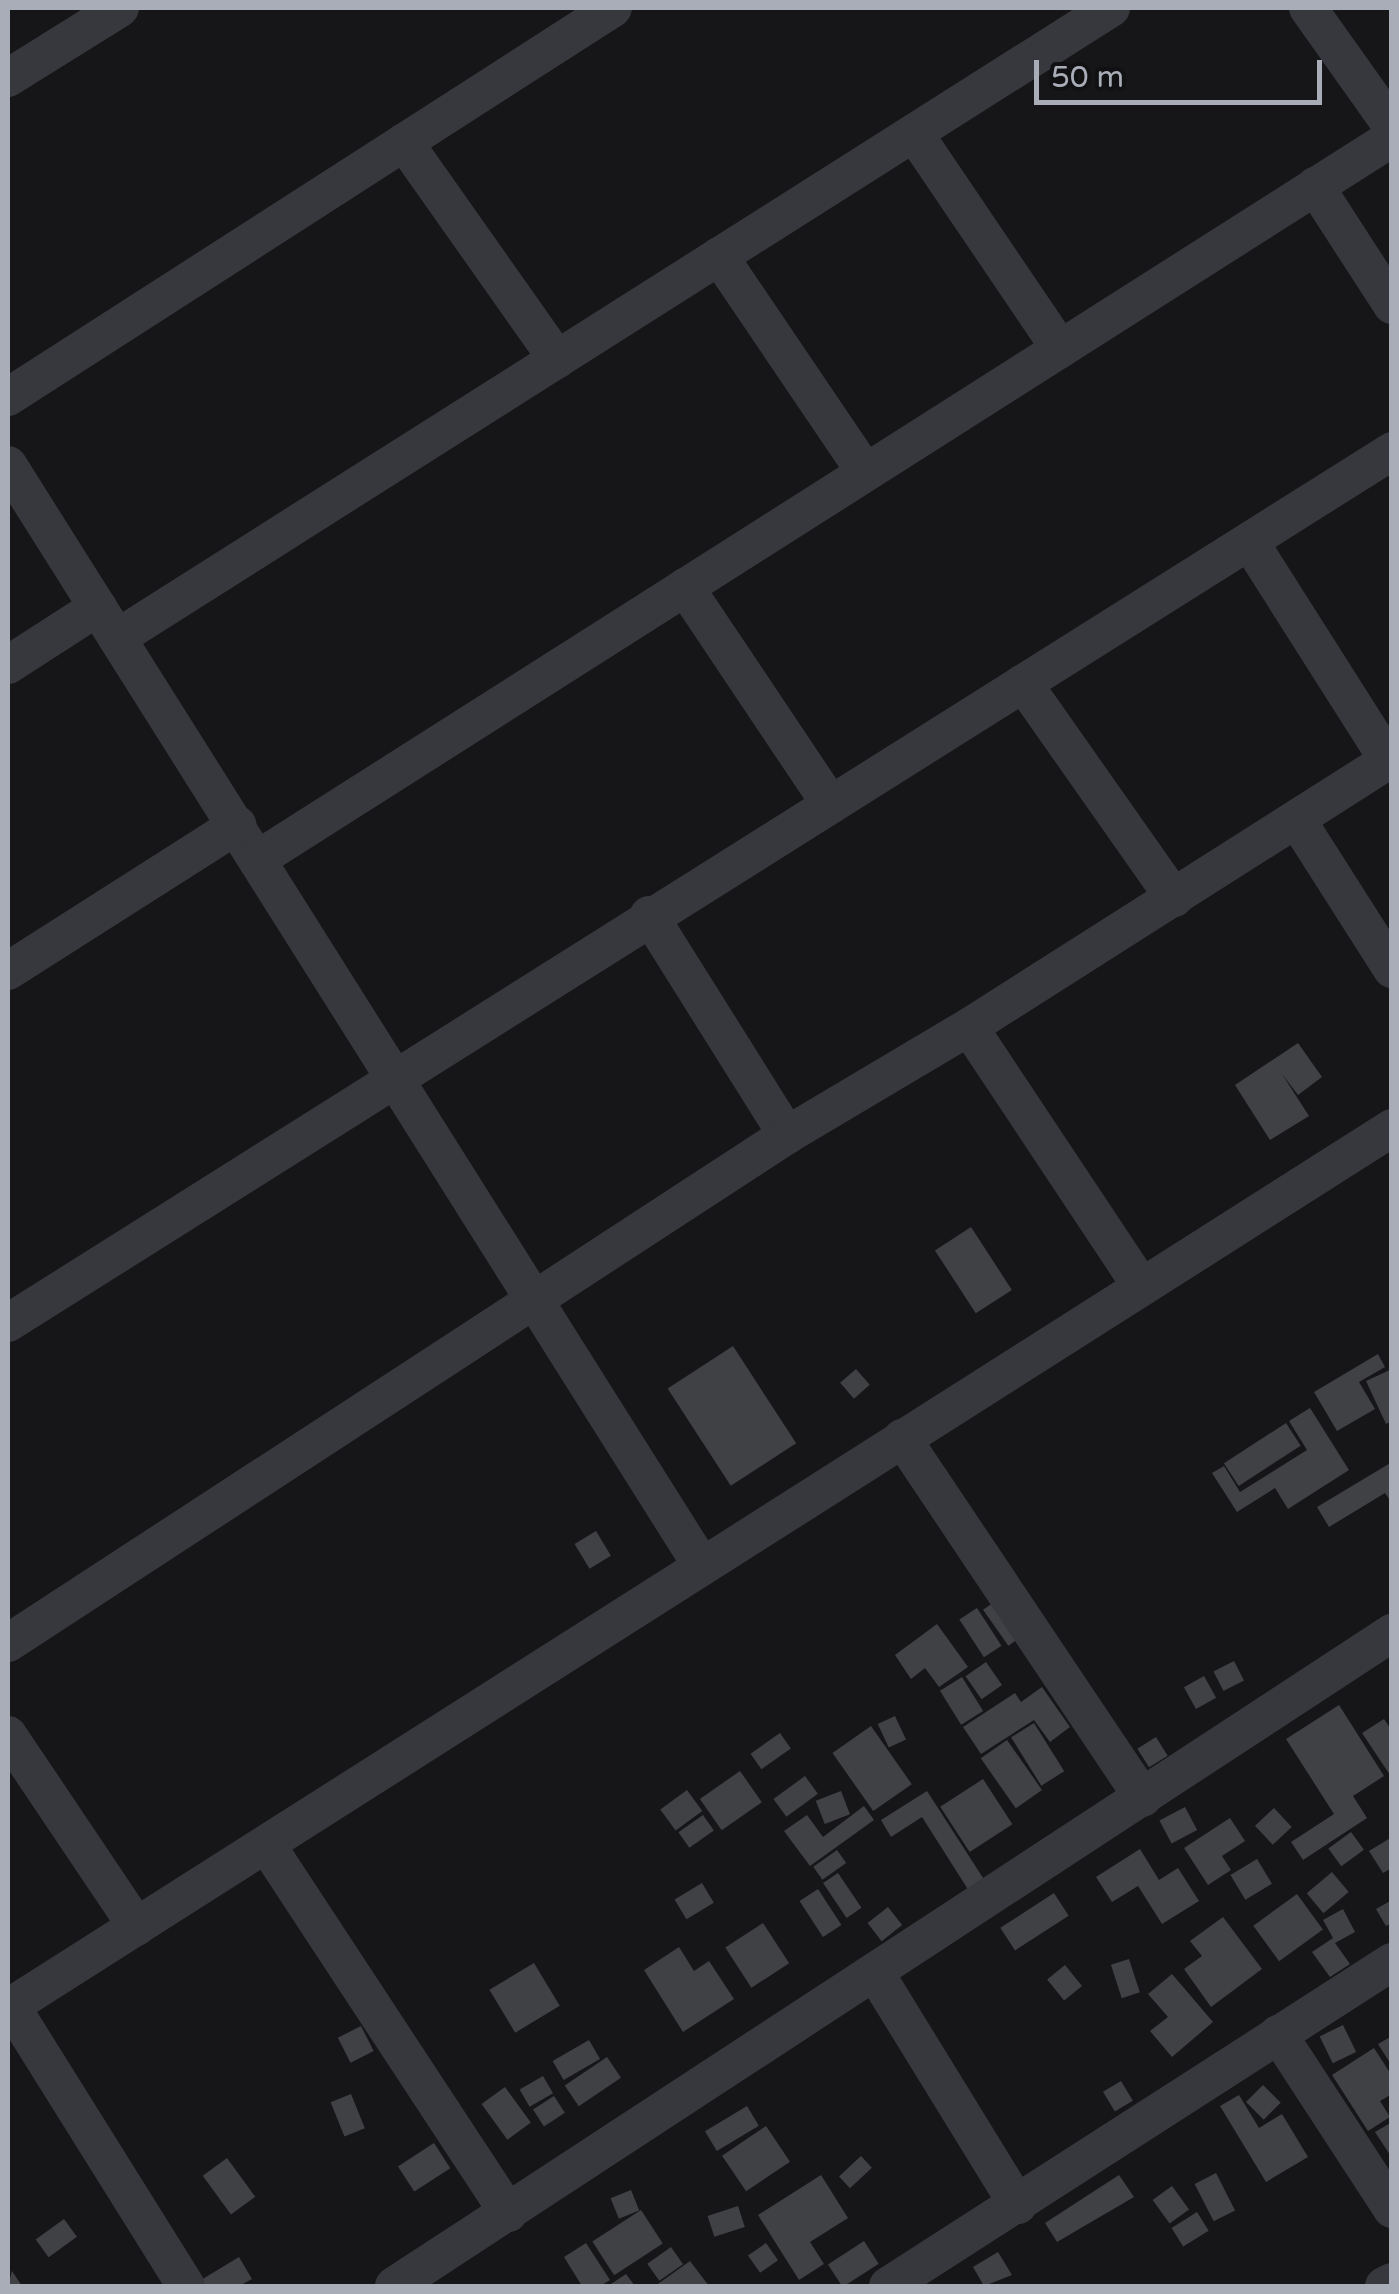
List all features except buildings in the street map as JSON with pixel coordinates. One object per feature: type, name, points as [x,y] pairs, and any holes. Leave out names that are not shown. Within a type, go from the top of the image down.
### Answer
[{"type":"street","points":[[8,78],[120,8]]},
{"type":"street","points":[[8,665],[108,623],[557,359],[1111,8]]},
{"type":"street","points":[[1308,8],[1392,126]]},
{"type":"street","points":[[8,396],[404,142],[593,13]]},
{"type":"street","points":[[914,133],[1060,349]]},
{"type":"street","points":[[258,859],[1392,138]]},
{"type":"street","points":[[404,142],[557,359]]},
{"type":"street","points":[[1315,186],[1392,305]]},
{"type":"street","points":[[719,256],[865,472]]},
{"type":"street","points":[[8,1323],[398,1080],[649,915],[1251,544],[1392,451]]},
{"type":"street","points":[[8,465],[702,1566]]},
{"type":"street","points":[[8,1643],[539,1302],[787,1135],[969,1027],[1390,759],[1251,544]]},
{"type":"street","points":[[685,588],[831,805]]},
{"type":"street","points":[[1023,683],[1174,898]]},
{"type":"street","points":[[1297,820],[1392,969]]},
{"type":"street","points":[[8,972],[237,825]]},
{"type":"street","points":[[649,915],[787,1135]]},
{"type":"street","points":[[969,1027],[1142,1288]]},
{"type":"street","points":[[186,2286],[9,2007],[268,1847],[1392,1128]]},
{"type":"street","points":[[902,1438],[1143,1798]]},
{"type":"street","points":[[394,2286],[877,1976],[1392,1634]]},
{"type":"street","points":[[8,1734],[137,1928]]},
{"type":"street","points":[[268,1847],[508,2213]]},
{"type":"street","points":[[888,2286],[1392,1962]]},
{"type":"street","points":[[877,1976],[1018,2205]]},
{"type":"street","points":[[1278,2034],[1392,2209]]},
{"type":"street","points":[[1384,2286],[1392,2282]]}]
